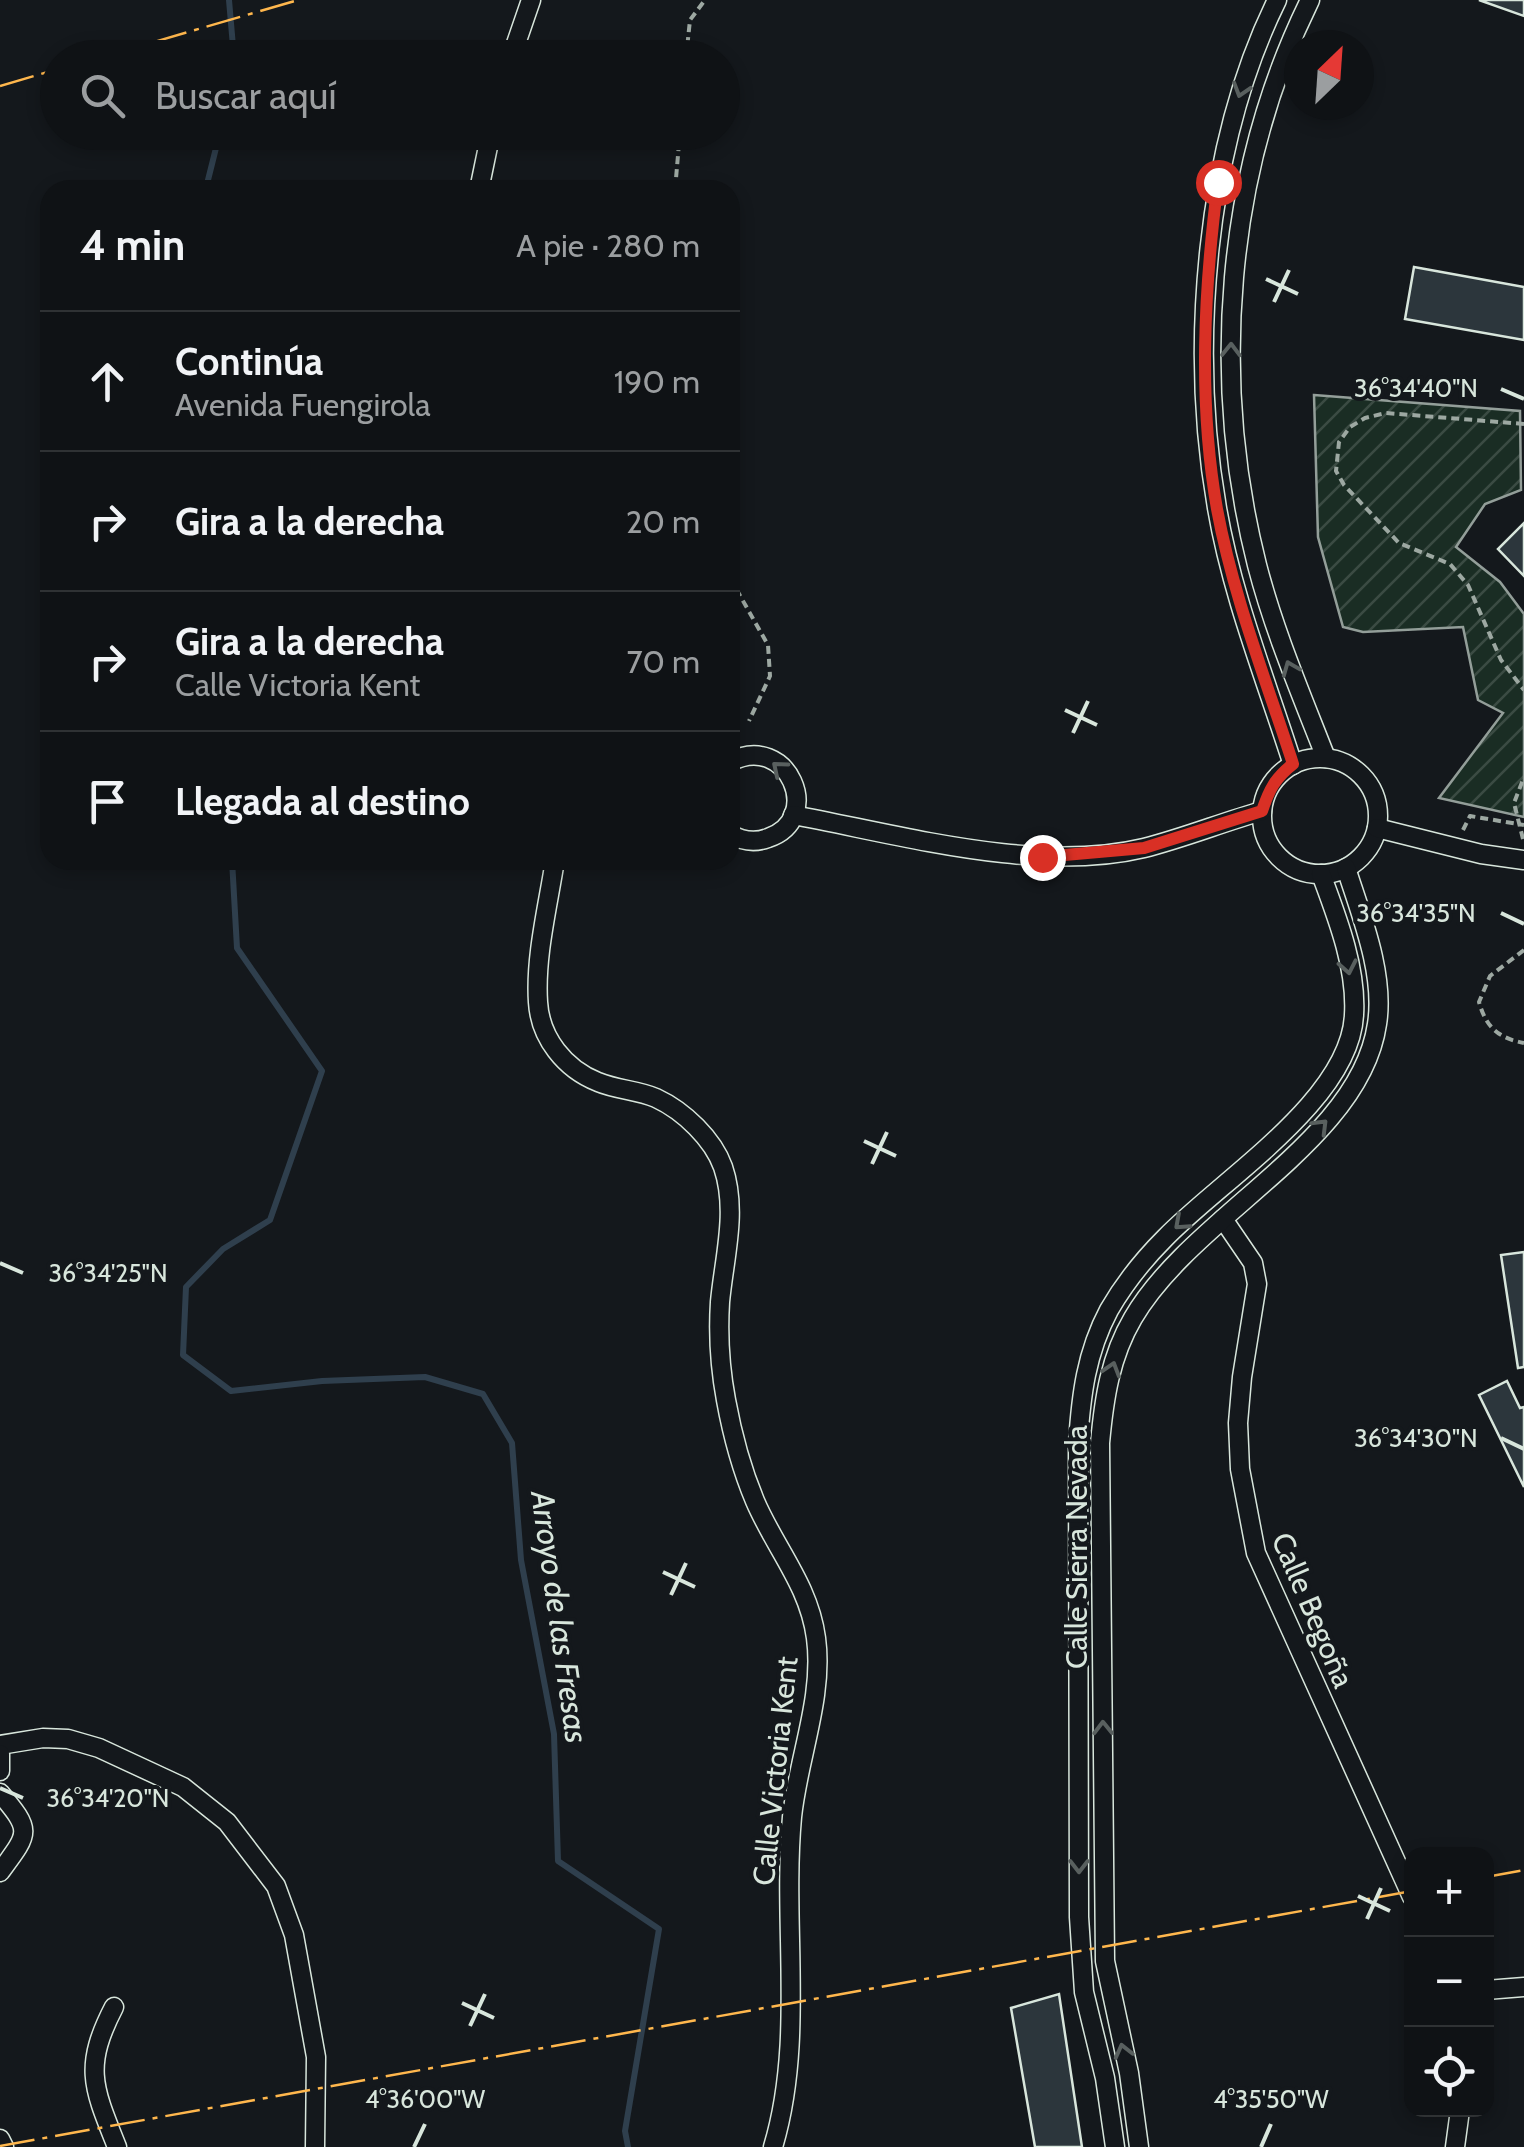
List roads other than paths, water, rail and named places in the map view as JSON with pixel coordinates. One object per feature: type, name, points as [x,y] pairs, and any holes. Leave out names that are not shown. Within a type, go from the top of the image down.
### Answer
[{"type":"street","points":[[517,40],[531,0]]},
{"type":"street","points":[[1277,0],[1256,44],[1236,105],[1218,182],[1209,254],[1205,358],[1217,508],[1232,576],[1293,764]]},
{"type":"street","points":[[1310,0],[1283,54],[1263,113],[1247,184],[1236,261],[1230,356],[1243,502],[1257,565],[1278,639],[1326,758]]},
{"type":"street","points":[[481,180],[487,150]]},
{"type":"street","points":[[740,759],[764,756],[785,768],[796,790],[794,815],[786,826],[764,840],[740,838]]},
{"type":"street","points":[[1326,758],[1345,764],[1363,777],[1376,800],[1376,828],[1360,859],[1346,868],[1322,874],[1296,869],[1274,852],[1264,834],[1262,811],[1277,777],[1293,764],[1326,758]]},
{"type":"street","points":[[794,815],[1042,857],[1144,848],[1262,811]]},
{"type":"street","points":[[1376,828],[1481,854],[1524,860]]},
{"type":"street","name":"Calle Sierra Nevada","points":[[1139,2147],[1129,2073],[1105,1961],[1100,1443],[1104,1397],[1114,1360],[1142,1304],[1184,1253],[1330,1120],[1354,1088],[1372,1052],[1378,988],[1346,868]]},
{"type":"street","name":"Calle Victoria Kent","points":[[553,870],[538,973],[538,1006],[544,1030],[556,1052],[575,1070],[598,1082],[656,1098],[680,1114],[705,1136],[722,1164],[730,1194],[720,1306],[726,1401],[754,1500],[794,1569],[808,1601],[816,1637],[818,1672],[792,1815],[790,2062],[782,2118],[773,2147]]},
{"type":"street","name":"Calle Sierra Nevada","points":[[1115,2147],[1105,2078],[1084,1992],[1079,1917],[1081,1392],[1090,1351],[1109,1310],[1133,1273],[1166,1236],[1313,1103],[1334,1074],[1348,1044],[1354,1003],[1347,958],[1322,874]]},
{"type":"street","name":"Calle Begoña","points":[[1223,1218],[1253,1263],[1257,1284],[1238,1423],[1240,1469],[1256,1553],[1404,1879]]},
{"type":"street","points":[[0,1745],[55,1738],[98,1748],[183,1787],[227,1822],[276,1886],[294,1935],[316,2057],[315,2147]]},
{"type":"street","points":[[0,1754],[0,1771]]},
{"type":"street","points":[[0,1794],[22,1820],[24,1836],[0,1872]]},
{"type":"street","points":[[1494,1989],[1524,1987]]},
{"type":"street","points":[[114,2007],[96,2048],[93,2074],[117,2147]]},
{"type":"street","points":[[1456,2147],[1459,2117]]},
{"type":"street","points":[[0,2140],[4,2147]]},
{"type":"waterway","name":"Arroyo de las Fresas","points":[[229,0],[232,40]]},
{"type":"waterway","name":"Arroyo de las Fresas","points":[[208,180],[216,150]]},
{"type":"waterway","name":"Arroyo de las Fresas","points":[[233,870],[237,948],[322,1071],[270,1220],[223,1249],[186,1287],[183,1355],[231,1391],[322,1381],[425,1377],[483,1394],[512,1443],[521,1560],[554,1734],[558,1861],[659,1929],[625,2131],[628,2147]]}]
